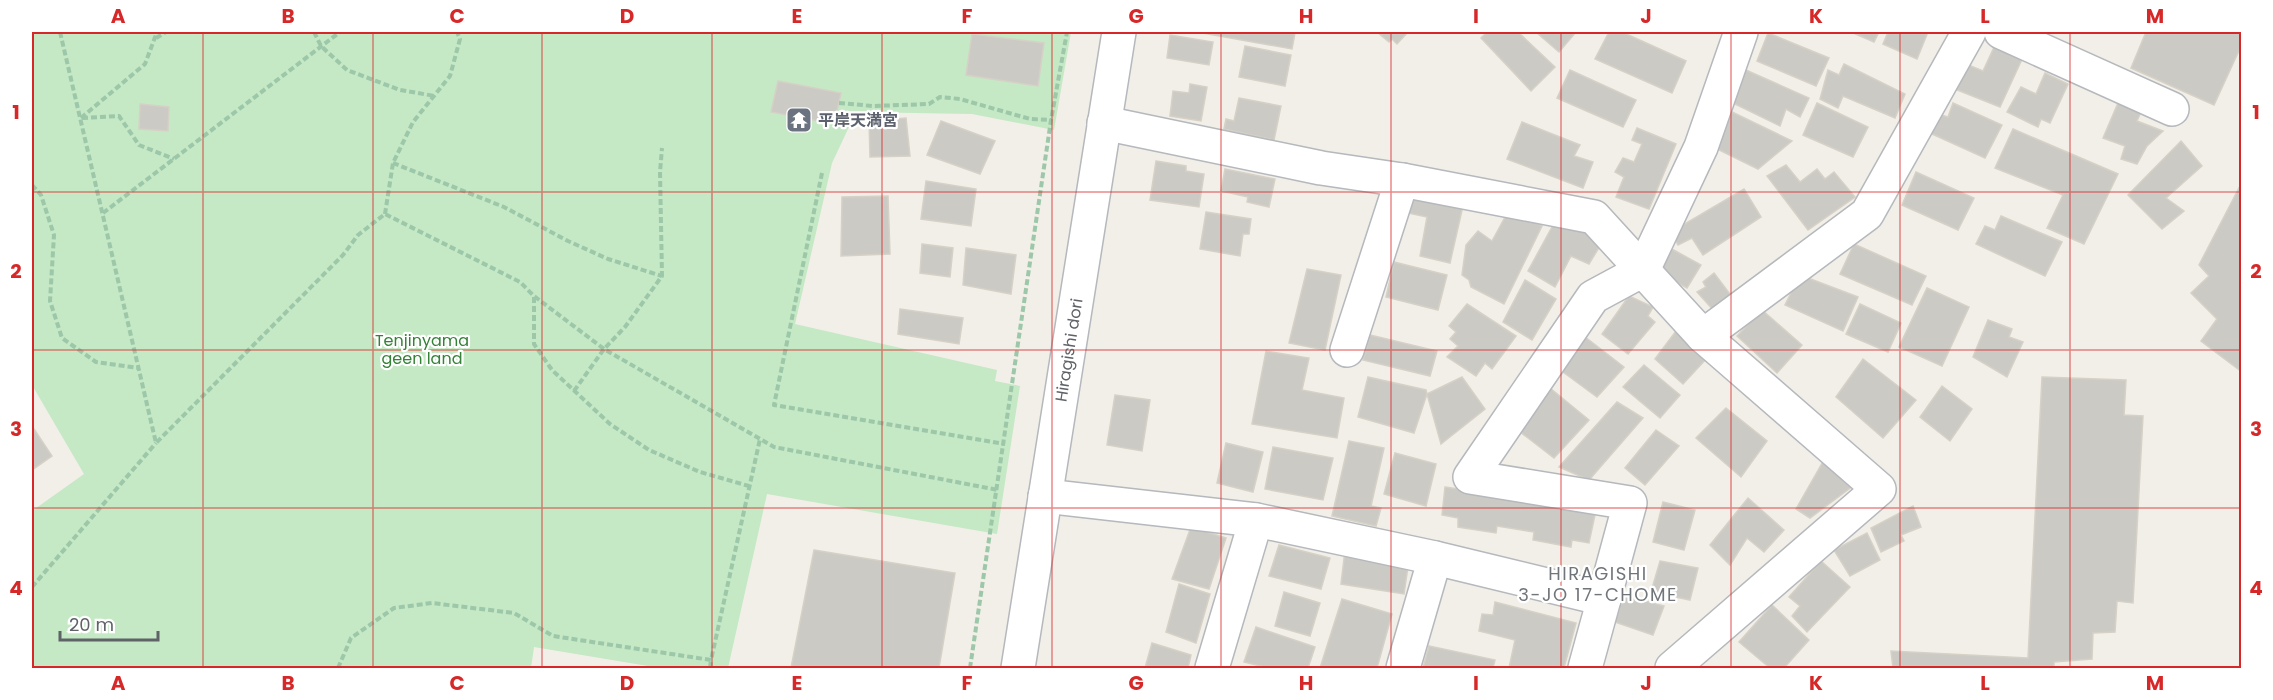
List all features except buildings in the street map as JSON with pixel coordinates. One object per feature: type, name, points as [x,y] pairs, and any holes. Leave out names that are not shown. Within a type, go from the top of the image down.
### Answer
[{"type":"street","name":"Hiragishi dori","points":[[1018,669],[1119,32]]},
{"type":"street","points":[[1586,669],[1630,503],[1470,477],[1593,297],[1643,270],[1701,147],[1741,32]]},
{"type":"street","points":[[1703,336],[1867,214],[1969,32]]},
{"type":"street","points":[[2001,32],[2172,110]]},
{"type":"street","points":[[1104,123],[1322,168],[1402,180],[1594,217],[1703,336],[1879,489],[1671,669]]},
{"type":"street","points":[[1347,350],[1402,180]]},
{"type":"street","points":[[1045,496],[1256,520],[1435,558],[1604,599]]},
{"type":"street","points":[[1212,669],[1256,520]]},
{"type":"street","points":[[1403,669],[1435,558]]},
{"type":"path","points":[[60,32],[156,443]]},
{"type":"path","points":[[81,118],[146,64],[158,32]]},
{"type":"path","points":[[155,38],[166,32]]},
{"type":"path","points":[[314,32],[321,46],[347,70],[400,90],[435,96]]},
{"type":"path","points":[[103,213],[340,32]]},
{"type":"path","points":[[32,587],[156,443],[343,255],[358,235],[385,214],[393,162],[413,122],[450,76],[460,39],[457,32]]},
{"type":"path","points":[[970,669],[1051,120],[1067,32]]},
{"type":"path","points":[[839,103],[873,106],[929,104],[940,97],[960,99],[1030,119],[1051,120]]},
{"type":"path","points":[[81,118],[118,116],[139,145],[174,159]]},
{"type":"path","points":[[574,391],[662,276],[660,172],[662,148]]},
{"type":"path","points":[[393,162],[504,207],[608,259],[662,276]]},
{"type":"path","points":[[822,173],[774,405],[1005,444]]},
{"type":"path","points":[[32,186],[41,195],[54,235],[50,301],[62,338],[96,362],[139,368]]},
{"type":"path","points":[[385,214],[520,282],[534,296],[604,349],[774,447],[998,490]]},
{"type":"path","points":[[534,296],[534,344],[552,370],[610,424],[649,450],[700,472],[749,486]]},
{"type":"path","points":[[710,669],[760,439]]},
{"type":"path","points":[[338,669],[351,638],[394,608],[432,603],[514,613],[553,636],[711,660]]},
{"type":"green space","name":"Tenjinyama geen land","points":[[32,32],[1071,32],[1054,130],[972,114],[856,112],[832,163],[795,324],[997,370],[995,381],[1020,386],[997,534],[767,494],[728,668],[660,668],[534,647],[531,668],[32,668],[32,511],[84,474],[32,385]]},
{"type":"place","name":"平岸天満宮","points":[[799,120]]},
{"type":"district","name":"HIRAGISHI 3-JO 17-CHOME","points":[[1598,584]]}]
